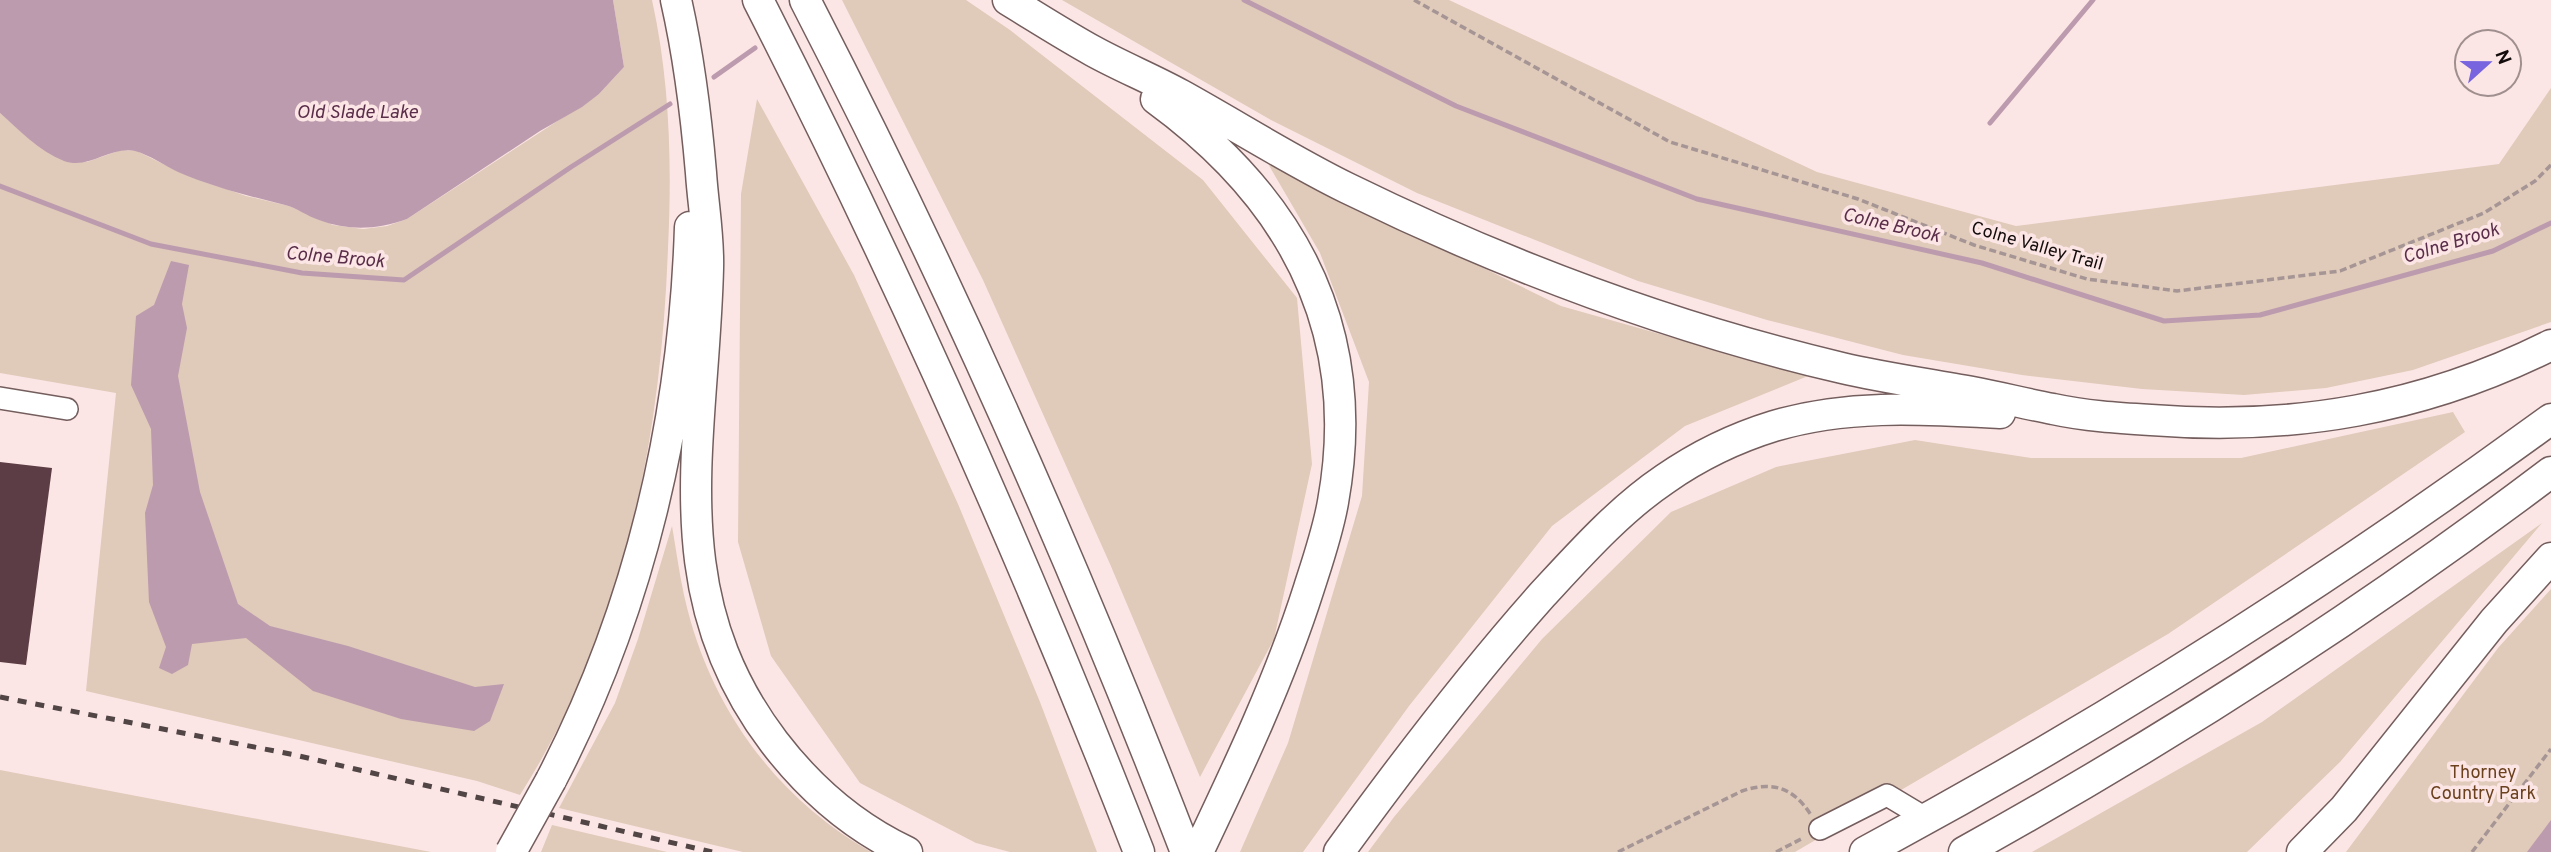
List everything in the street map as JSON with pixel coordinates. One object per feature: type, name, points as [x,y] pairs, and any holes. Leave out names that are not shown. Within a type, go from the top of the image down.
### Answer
[{"type":"highway","points":[[676,0],[687,52],[708,233],[696,513],[700,570],[713,627],[741,694],[796,770],[846,815],[907,852]]},
{"type":"highway","points":[[758,0],[859,202],[978,459],[1071,679],[1139,852]]},
{"type":"highway","points":[[806,0],[908,204],[1003,412],[1107,653],[1185,852]]},
{"type":"highway","points":[[1008,0],[1092,51],[1179,94],[1344,187],[1512,262],[1695,326],[1844,368],[2010,399],[2053,410],[2185,423],[2238,424],[2314,418],[2378,407],[2435,392],[2498,370],[2551,345]]},
{"type":"highway","points":[[1092,51],[1190,125],[1259,193],[1287,233],[1303,263],[1323,314],[1331,347],[1339,422],[1338,460],[1333,503],[1322,547],[1290,646],[1198,852]]},
{"type":"highway","points":[[511,852],[551,780],[592,697],[635,577],[669,427],[680,354],[691,186],[701,175]]},
{"type":"highway","points":[[1339,852],[1451,702],[1516,625],[1603,531],[1644,495],[1684,466],[1743,437],[1774,426],[1836,412],[1903,409],[2006,414],[2053,410]]},
{"type":"highway","points":[[1865,852],[2087,727],[2253,625],[2413,518],[2551,419]]},
{"type":"highway","points":[[1964,852],[2140,751],[2288,658],[2461,539],[2551,472]]},
{"type":"highway","points":[[2302,852],[2344,809],[2494,621],[2551,558]]},
{"type":"highway","points":[[2322,852],[2344,809]]},
{"type":"lane","points":[[0,398],[67,409]]},
{"type":"lane","points":[[1820,829],[1887,794],[1927,819]]},
{"type":"path","name":"Colne Valley Trail","points":[[1414,0],[1670,142],[1858,199],[1973,245],[2087,279],[2177,291],[2340,271],[2484,214],[2535,181],[2551,164]]},
{"type":"path","points":[[2472,852],[2551,749]]},
{"type":"path","points":[[1618,852],[1761,785],[1776,786],[1792,795],[1807,809],[1820,829],[1776,852]]},
{"type":"green space","points":[[613,0],[652,0],[663,61],[668,123],[669,217],[657,391],[646,462],[611,600],[586,667],[556,732],[520,795],[477,781],[86,691],[116,393],[0,373],[0,113],[34,143],[87,162],[121,150],[137,151],[179,172],[246,196],[289,206],[333,225],[363,229],[387,226],[407,219],[599,94],[624,67]]},
{"type":"green space","points":[[842,0],[966,0],[1010,30],[1203,180],[1297,298],[1312,464],[1274,639],[1200,777],[1110,564],[983,280]]},
{"type":"green space","points":[[1062,0],[1449,0],[1817,172],[2016,226],[2499,164],[2551,88],[2551,322],[2413,370],[2326,388],[2244,395],[2142,389],[2022,375],[1903,355],[1767,320],[1638,281],[1417,193],[1271,120]]},
{"type":"green space","points":[[757,99],[854,275],[958,504],[1040,702],[1097,852],[1010,852],[976,843],[860,783],[771,656],[738,542],[741,194]]},
{"type":"green space","points":[[1267,162],[1561,306],[1808,376],[1685,426],[1552,526],[1409,706],[1303,852],[1240,852],[1288,743],[1362,496],[1369,382],[1320,253]]},
{"type":"green space","points":[[2453,412],[2465,432],[2168,634],[1795,852],[1368,852],[1542,639],[1671,512],[1776,467],[1915,440],[2031,458],[2241,458]]},
{"type":"green space","points":[[2542,523],[2340,762],[2247,852],[2032,852],[2262,722]]},
{"type":"green space","points":[[672,526],[684,595],[695,635],[728,710],[750,744],[804,804],[836,830],[871,852],[743,852],[559,808],[615,703],[638,639]]},
{"type":"green space","name":"Thorney Country Park","points":[[2551,589],[2551,852],[2346,852],[2498,648]]},
{"type":"green space","points":[[0,770],[431,852],[0,852]]},
{"type":"green space","points":[[552,825],[667,852],[541,852]]},
{"type":"water","name":"Old Slade Lake","points":[[0,0],[613,0],[624,67],[599,94],[582,107],[540,131],[407,219],[374,227],[341,226],[289,206],[204,182],[135,151],[117,152],[82,163],[64,161],[46,152],[0,113]]},
{"type":"water","points":[[171,261],[189,265],[182,304],[187,328],[178,376],[200,492],[238,604],[270,626],[348,646],[475,687],[504,684],[490,721],[474,731],[401,719],[313,691],[246,638],[192,644],[188,665],[172,674],[159,668],[166,647],[149,602],[145,513],[153,485],[151,429],[131,385],[136,316],[154,305]]},
{"type":"water","points":[[2551,820],[2551,852],[2527,852]]},
{"type":"building","points":[[0,462],[52,468],[26,665],[0,662]]},
{"type":"waterway","name":"Colne Brook","points":[[1244,0],[1456,106],[1697,199],[1982,263],[2164,321],[2260,315],[2493,251],[2551,223]]},
{"type":"waterway","points":[[1990,123],[2093,0]]},
{"type":"waterway","name":"Colne Brook","points":[[714,77],[755,48]]},
{"type":"waterway","name":"Colne Brook","points":[[0,186],[151,244],[302,273],[404,280],[670,104]]},
{"type":"railway","points":[[0,697],[295,755],[712,852]]}]
